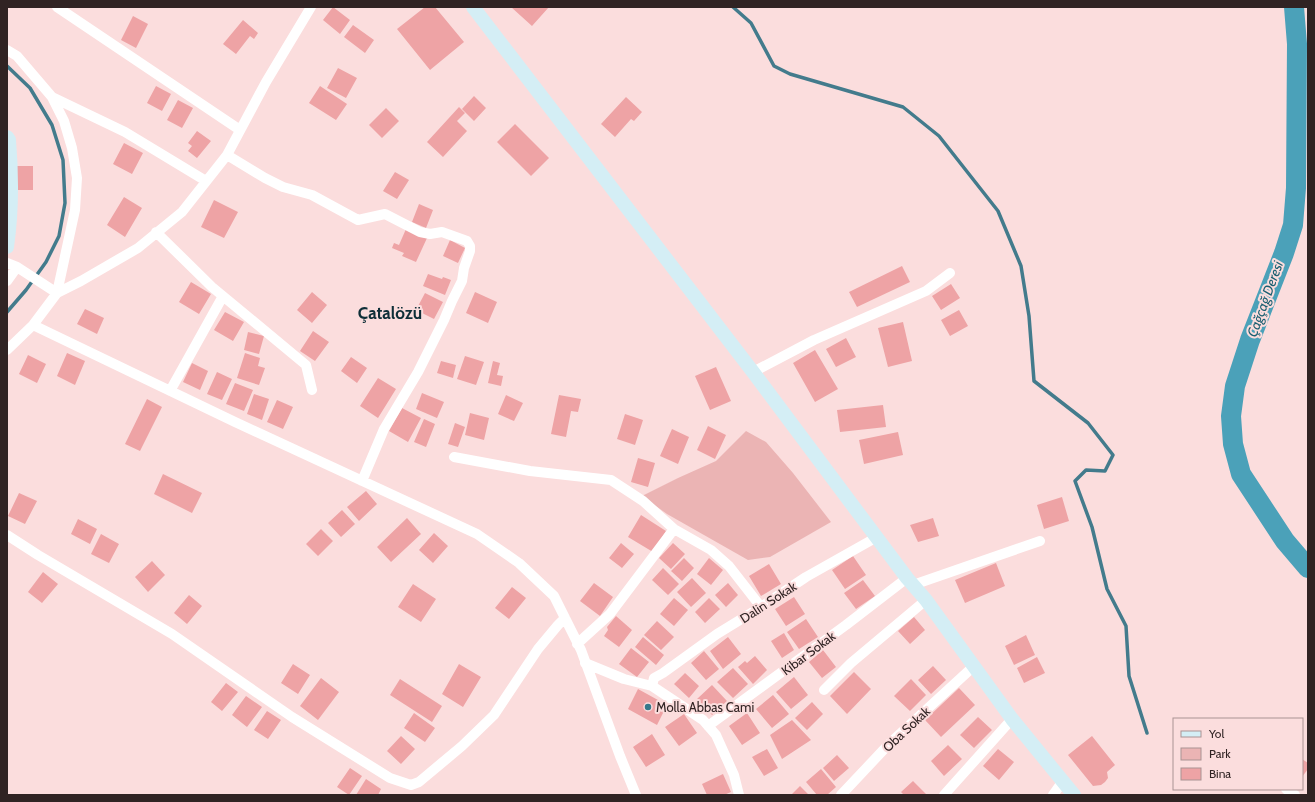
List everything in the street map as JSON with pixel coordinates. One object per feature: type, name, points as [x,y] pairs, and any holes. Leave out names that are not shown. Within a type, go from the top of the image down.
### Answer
[{"type":"main road","points":[[473,7],[752,372],[910,582],[926,600],[1012,719],[1074,795]]},
{"type":"main road","points":[[7,137],[11,164],[10,223],[7,247]]},
{"type":"street","points":[[57,7],[240,130]]},
{"type":"street","points":[[57,293],[138,248],[182,212],[227,155],[266,82],[311,7]]},
{"type":"street","points":[[7,50],[17,56],[52,96],[64,121],[72,148],[77,178],[75,210],[57,293],[33,325],[7,350]]},
{"type":"street","points":[[52,96],[125,132],[206,181]]},
{"type":"street","points":[[227,155],[283,187],[312,195],[358,220],[385,214],[420,232],[430,234],[442,232],[467,241],[470,246],[462,280],[444,320],[418,372],[384,429],[362,481]]},
{"type":"street","points":[[156,232],[212,287],[306,365],[312,390]]},
{"type":"street","points":[[7,281],[12,265],[57,293]]},
{"type":"street","points":[[752,372],[814,340],[926,291],[950,273]]},
{"type":"street","points":[[170,391],[223,296]]},
{"type":"street","points":[[33,325],[235,422],[477,534],[519,563],[554,596],[585,663],[636,795]]},
{"type":"street","points":[[454,457],[530,471],[611,480],[643,501],[674,529],[710,550],[729,566],[761,607]]},
{"type":"street","points":[[577,644],[610,614],[674,529]]},
{"type":"street","points":[[7,535],[38,556],[172,634],[292,717],[390,778],[411,785],[419,782],[462,746],[494,715],[538,649],[565,618]]},
{"type":"street","name":"Dalin Sokak","points":[[652,686],[654,678],[717,634],[806,577],[877,537]]},
{"type":"street","name":"Kibar Sokak","points":[[708,726],[846,625],[910,582],[1040,541]]},
{"type":"street","points":[[824,690],[851,663],[926,600]]},
{"type":"street","points":[[585,663],[624,679],[652,686],[703,720],[716,735],[734,775],[739,795]]},
{"type":"street","name":"Oba Sokak","points":[[841,795],[890,744],[974,666]]},
{"type":"street","points":[[944,795],[1012,719]]},
{"type":"street","points":[[1053,795],[1063,781]]},
{"type":"green space","points":[[746,431],[766,442],[793,473],[831,522],[770,557],[748,560],[667,514],[642,496],[716,461]]},
{"type":"building","points":[[333,7],[350,20],[340,34],[323,20]]},
{"type":"building","points":[[425,7],[435,7],[464,42],[430,70],[397,29]]},
{"type":"building","points":[[511,7],[549,7],[532,26]]},
{"type":"building","points":[[133,16],[148,24],[136,48],[121,40]]},
{"type":"building","points":[[243,20],[258,33],[254,39],[250,36],[236,54],[223,44]]},
{"type":"building","points":[[353,25],[374,40],[365,53],[344,37]]},
{"type":"building","points":[[338,68],[357,78],[346,98],[327,88]]},
{"type":"building","points":[[156,86],[171,94],[162,111],[147,103]]},
{"type":"building","points":[[320,86],[347,104],[336,120],[309,103]]},
{"type":"building","points":[[474,96],[486,108],[474,121],[462,109]]},
{"type":"building","points":[[626,97],[642,112],[634,121],[631,119],[615,137],[601,124]]},
{"type":"building","points":[[178,100],[193,108],[182,128],[167,120]]},
{"type":"building","points":[[459,107],[465,113],[457,121],[467,131],[443,157],[427,142]]},
{"type":"building","points":[[386,108],[399,121],[382,138],[369,125]]},
{"type":"building","points":[[515,124],[549,158],[531,176],[497,142]]},
{"type":"building","points":[[197,131],[211,141],[197,158],[188,151],[192,146],[188,143]]},
{"type":"building","points":[[124,143],[143,153],[132,174],[113,164]]},
{"type":"building","points":[[16,166],[33,166],[33,190],[16,190]]},
{"type":"building","points":[[395,172],[409,180],[397,199],[383,191]]},
{"type":"building","points":[[124,197],[142,208],[125,237],[107,225]]},
{"type":"building","points":[[214,200],[238,212],[224,238],[201,227]]},
{"type":"building","points":[[419,204],[433,210],[426,228],[412,222]]},
{"type":"building","points":[[406,229],[427,238],[416,262],[402,256],[404,253],[392,248],[394,243],[399,245]]},
{"type":"building","points":[[450,240],[465,248],[458,263],[443,256]]},
{"type":"building","points":[[902,266],[910,282],[857,307],[849,292]]},
{"type":"building","points":[[428,274],[442,279],[443,277],[451,280],[445,295],[423,286]]},
{"type":"building","points":[[191,282],[211,294],[199,314],[179,302]]},
{"type":"building","points":[[951,284],[960,298],[941,310],[932,296]]},
{"type":"building","points":[[312,292],[327,305],[312,323],[297,310]]},
{"type":"building","points":[[475,292],[497,302],[488,323],[466,313]]},
{"type":"building","points":[[425,293],[443,302],[434,319],[416,310]]},
{"type":"building","points":[[85,309],[104,318],[97,334],[77,324]]},
{"type":"building","points":[[959,310],[968,326],[950,336],[941,320]]},
{"type":"building","points":[[225,312],[244,322],[233,341],[214,330]]},
{"type":"building","points":[[903,322],[912,361],[888,367],[878,328]]},
{"type":"building","points":[[313,331],[329,342],[315,361],[300,351]]},
{"type":"building","points":[[248,332],[264,336],[259,354],[244,350]]},
{"type":"building","points":[[846,338],[856,357],[836,367],[826,349]]},
{"type":"building","points":[[815,350],[838,389],[815,402],[793,363]]},
{"type":"building","points":[[67,353],[85,361],[75,385],[57,376]]},
{"type":"building","points":[[245,353],[260,358],[258,366],[265,368],[259,385],[237,378]]},
{"type":"building","points":[[28,355],[46,364],[37,383],[19,374]]},
{"type":"building","points":[[465,356],[484,362],[476,385],[457,379]]},
{"type":"building","points":[[351,357],[367,368],[357,383],[341,371]]},
{"type":"building","points":[[441,361],[456,365],[453,378],[437,373]]},
{"type":"building","points":[[493,361],[500,363],[497,375],[503,376],[501,386],[488,383]]},
{"type":"building","points":[[192,363],[208,371],[200,390],[183,382]]},
{"type":"building","points":[[716,367],[731,401],[710,410],[695,376]]},
{"type":"building","points":[[217,372],[232,379],[222,400],[207,394]]},
{"type":"building","points":[[378,378],[396,389],[378,418],[360,406]]},
{"type":"building","points":[[235,383],[253,390],[244,411],[226,404]]},
{"type":"building","points":[[422,393],[444,402],[437,418],[416,409]]},
{"type":"building","points":[[254,394],[269,399],[262,420],[247,414]]},
{"type":"building","points":[[506,395],[523,403],[514,421],[498,414]]},
{"type":"building","points":[[559,395],[581,399],[578,412],[571,411],[566,437],[551,434]]},
{"type":"building","points":[[147,399],[162,407],[140,451],[125,444]]},
{"type":"building","points":[[277,400],[293,407],[283,429],[267,422]]},
{"type":"building","points":[[883,405],[886,427],[840,432],[837,410]]},
{"type":"building","points":[[402,408],[421,418],[408,442],[389,431]]},
{"type":"building","points":[[470,413],[489,418],[484,440],[465,435]]},
{"type":"building","points":[[625,414],[643,420],[635,445],[617,439]]},
{"type":"building","points":[[424,419],[435,424],[426,447],[414,442]]},
{"type":"building","points":[[455,423],[465,427],[458,447],[448,444]]},
{"type":"building","points":[[708,426],[726,435],[715,459],[697,450]]},
{"type":"building","points":[[672,429],[689,437],[678,464],[660,456]]},
{"type":"building","points":[[898,432],[903,455],[864,464],[859,440]]},
{"type":"building","points":[[638,458],[655,463],[648,487],[631,482]]},
{"type":"building","points":[[163,474],[202,493],[192,513],[154,494]]},
{"type":"building","points":[[366,491],[377,504],[359,521],[347,507]]},
{"type":"building","points":[[19,493],[37,501],[25,524],[8,516]]},
{"type":"building","points":[[1062,497],[1069,521],[1044,529],[1037,505]]},
{"type":"building","points":[[342,510],[355,524],[341,537],[328,523]]},
{"type":"building","points":[[641,515],[666,531],[653,552],[628,537]]},
{"type":"building","points":[[407,518],[421,534],[391,562],[377,547]]},
{"type":"building","points":[[933,518],[939,536],[918,542],[910,525]]},
{"type":"building","points":[[78,519],[97,529],[90,544],[71,534]]},
{"type":"building","points":[[321,529],[333,541],[318,556],[306,544]]},
{"type":"building","points":[[434,533],[448,546],[433,563],[419,550]]},
{"type":"building","points":[[101,534],[119,544],[109,563],[91,554]]},
{"type":"building","points":[[621,543],[634,554],[622,568],[609,558]]},
{"type":"building","points":[[673,543],[685,554],[671,569],[659,558]]},
{"type":"building","points":[[853,556],[866,575],[845,589],[832,570]]},
{"type":"building","points":[[684,558],[694,568],[682,581],[671,571]]},
{"type":"building","points":[[709,558],[723,570],[711,585],[697,574]]},
{"type":"building","points":[[152,561],[165,575],[148,592],[135,577]]},
{"type":"building","points":[[996,563],[1005,586],[965,603],[955,580]]},
{"type":"building","points":[[769,564],[781,584],[761,596],[749,576]]},
{"type":"building","points":[[663,568],[679,584],[668,595],[652,580]]},
{"type":"building","points":[[43,572],[58,584],[42,603],[28,592]]},
{"type":"building","points":[[692,578],[706,593],[691,607],[677,592]]},
{"type":"building","points":[[863,580],[875,596],[856,609],[844,593]]},
{"type":"building","points":[[594,583],[613,597],[600,616],[580,601]]},
{"type":"building","points":[[728,583],[738,595],[726,607],[715,595]]},
{"type":"building","points":[[413,584],[436,599],[421,622],[398,607]]},
{"type":"building","points":[[512,587],[526,598],[509,619],[495,608]]},
{"type":"building","points":[[189,595],[202,606],[187,624],[174,613]]},
{"type":"building","points":[[794,597],[805,614],[786,626],[775,609]]},
{"type":"building","points":[[674,598],[688,610],[674,626],[660,614]]},
{"type":"building","points":[[709,598],[720,609],[705,623],[695,612]]},
{"type":"building","points":[[616,616],[632,630],[619,647],[604,636],[608,630],[607,627]]},
{"type":"building","points":[[914,617],[925,630],[910,644],[898,631]]},
{"type":"building","points":[[806,619],[818,637],[799,649],[787,632]]},
{"type":"building","points":[[657,621],[674,637],[661,650],[644,635]]},
{"type":"building","points":[[784,633],[794,650],[782,658],[771,641]]},
{"type":"building","points":[[1026,635],[1035,655],[1014,665],[1005,646]]},
{"type":"building","points":[[643,637],[664,655],[656,665],[635,647]]},
{"type":"building","points":[[728,637],[741,654],[723,669],[710,651]]},
{"type":"building","points":[[631,648],[649,662],[637,677],[619,664]]},
{"type":"building","points":[[823,650],[836,667],[822,678],[809,662]]},
{"type":"building","points":[[704,651],[719,669],[706,680],[691,663]]},
{"type":"building","points":[[755,656],[767,670],[753,684],[738,667],[745,661],[747,663]]},
{"type":"building","points":[[1037,657],[1045,673],[1024,683],[1017,668]]},
{"type":"building","points":[[293,664],[310,675],[298,694],[281,683]]},
{"type":"building","points":[[459,664],[481,677],[463,707],[442,694]]},
{"type":"building","points":[[933,666],[946,680],[931,694],[918,680]]},
{"type":"building","points":[[733,668],[748,684],[733,698],[717,682]]},
{"type":"building","points":[[854,672],[871,689],[847,714],[830,696]]},
{"type":"building","points":[[685,673],[699,686],[689,698],[674,684]]},
{"type":"building","points":[[794,677],[808,695],[791,709],[776,692]]},
{"type":"building","points":[[321,678],[339,692],[318,720],[300,706]]},
{"type":"building","points":[[400,679],[442,706],[432,722],[390,695]]},
{"type":"building","points":[[911,679],[926,695],[910,711],[894,696]]},
{"type":"building","points":[[226,683],[238,692],[222,711],[211,702]]},
{"type":"building","points":[[712,685],[727,701],[712,715],[697,699]]},
{"type":"building","points":[[959,688],[975,705],[941,737],[925,720]]},
{"type":"building","name":"Molla Abbas Cami","points":[[638,689],[667,705],[657,725],[628,709]]},
{"type":"building","points":[[773,695],[789,714],[772,728],[756,709]]},
{"type":"building","points":[[246,696],[262,707],[247,727],[232,715]]},
{"type":"building","points":[[812,702],[823,714],[807,730],[795,718]]},
{"type":"building","points":[[267,711],[281,720],[268,739],[254,730]]},
{"type":"building","points":[[414,713],[435,728],[425,742],[404,728]]},
{"type":"building","points":[[747,713],[760,733],[742,745],[729,726]]},
{"type":"building","points":[[684,714],[697,733],[679,746],[665,727]]},
{"type":"building","points":[[978,717],[992,730],[974,748],[960,735]]},
{"type":"building","points":[[792,720],[811,740],[782,759],[770,735]]},
{"type":"building","points":[[652,734],[665,755],[646,767],[633,747]]},
{"type":"building","points":[[401,736],[415,749],[401,764],[387,751]]},
{"type":"building","points":[[1092,736],[1115,765],[1107,772],[1108,778],[1105,782],[1101,785],[1093,786],[1068,755]]},
{"type":"building","points":[[948,745],[962,759],[944,776],[931,761]]},
{"type":"building","points":[[767,749],[778,768],[764,776],[752,757]]},
{"type":"building","points":[[998,749],[1014,762],[999,780],[983,766]]},
{"type":"building","points":[[837,755],[849,768],[834,781],[823,768]]},
{"type":"building","points":[[1303,760],[1308,763],[1308,769],[1303,776]]},
{"type":"building","points":[[350,768],[362,776],[349,795],[337,787]]},
{"type":"building","points":[[821,769],[836,787],[827,795],[817,795],[806,782]]},
{"type":"building","points":[[723,774],[731,792],[724,795],[707,795],[702,784]]},
{"type":"building","points":[[366,779],[381,789],[378,795],[356,795]]},
{"type":"building","points":[[913,781],[927,795],[904,795],[901,792]]},
{"type":"building","points":[[800,786],[809,795],[791,795]]},
{"type":"waterway","points":[[733,7],[751,23],[774,66],[790,74],[903,107],[939,136],[998,211],[1021,266],[1029,316],[1034,381],[1088,423],[1113,455],[1105,471],[1086,470],[1075,481],[1092,527],[1107,589],[1126,626],[1129,676],[1147,733]]},
{"type":"waterway","name":"Çağçağ Deresi","points":[[1294,7],[1297,44],[1296,188],[1293,225],[1284,253],[1250,340],[1235,386],[1231,416],[1233,444],[1241,474],[1285,541],[1308,568]]},
{"type":"waterway","points":[[7,66],[30,88],[52,125],[63,160],[65,203],[59,236],[46,262],[26,290],[7,312]]},
{"type":"place","name":"Molla Abbas Cami","points":[[648,707]]},
{"type":"district","name":"Çatalözü","points":[[390,313]]}]
